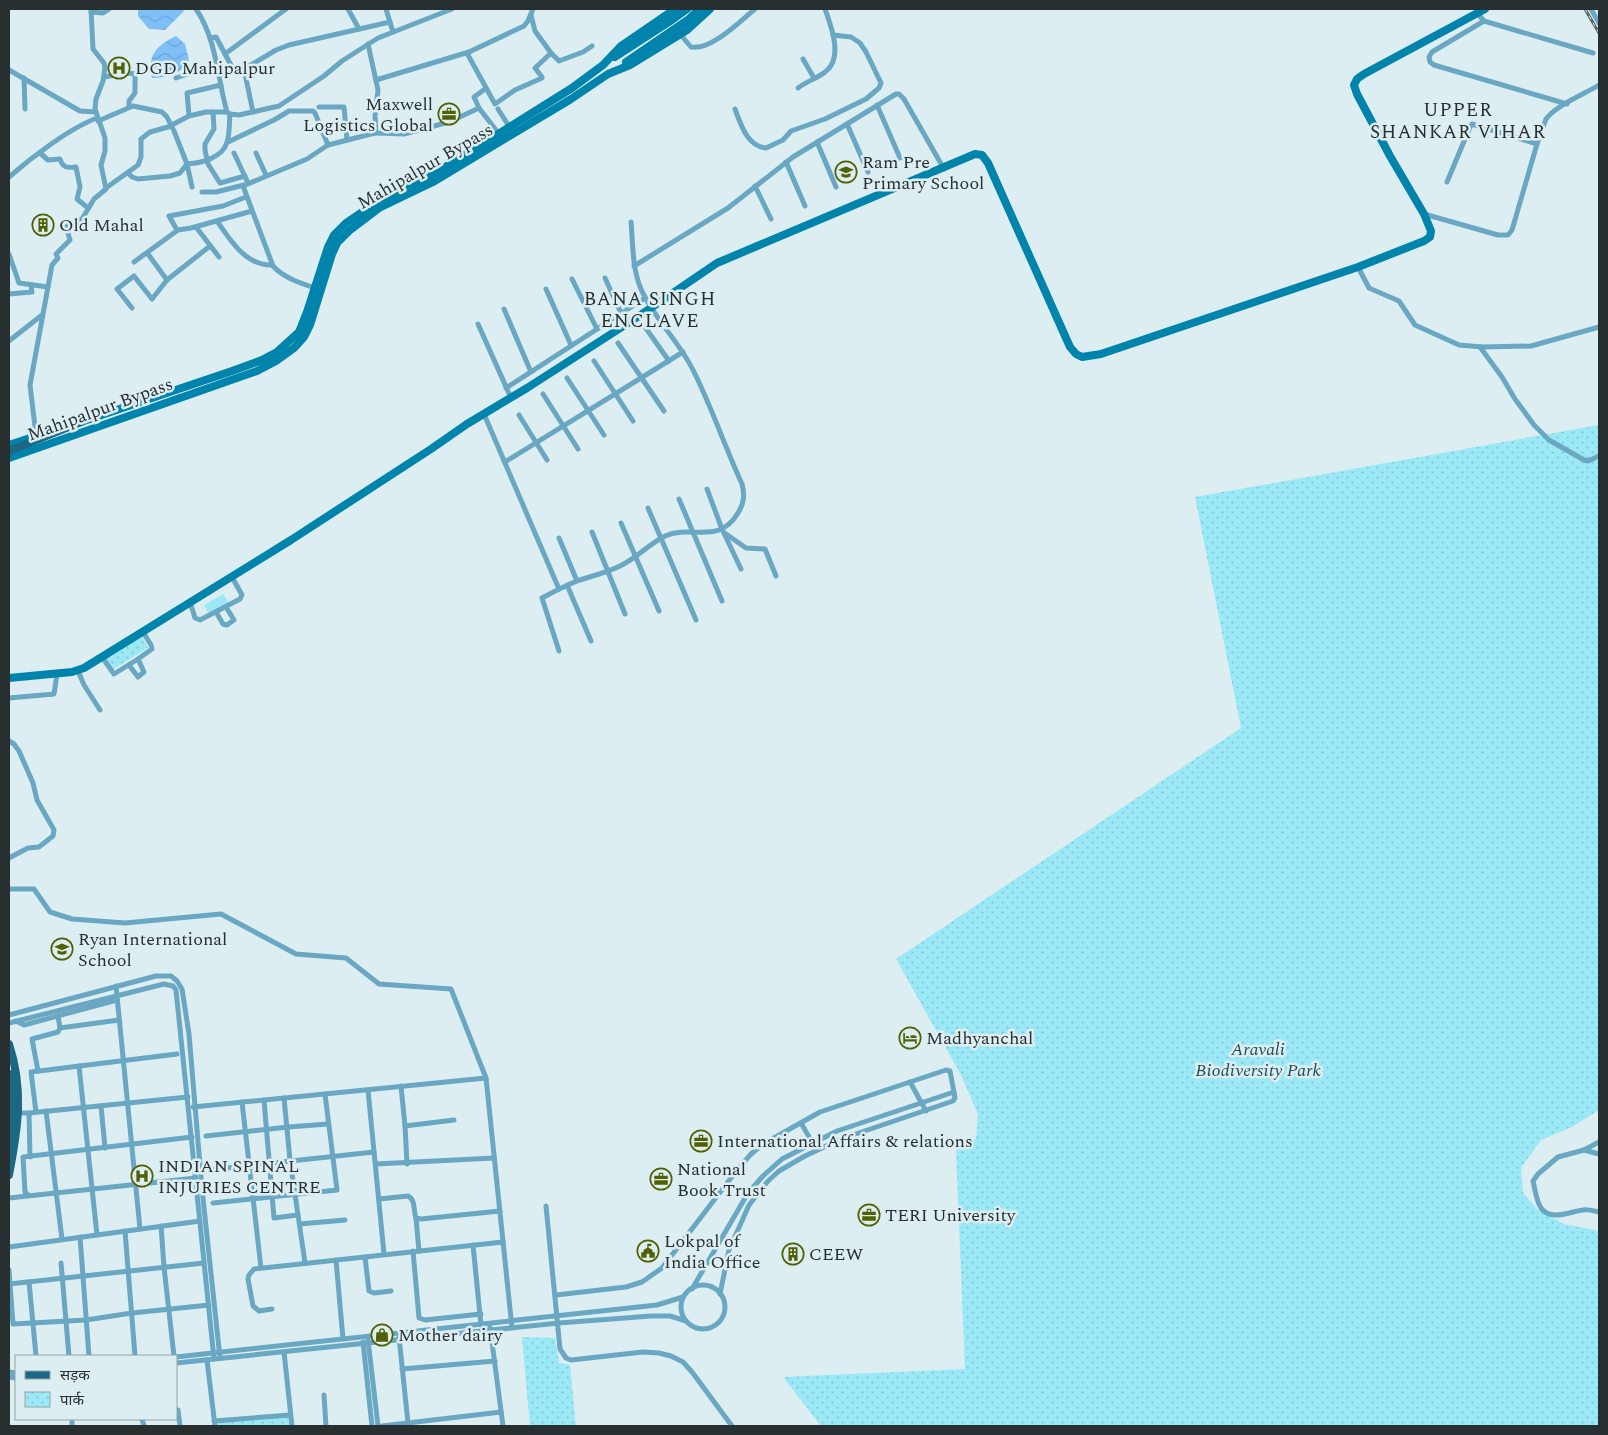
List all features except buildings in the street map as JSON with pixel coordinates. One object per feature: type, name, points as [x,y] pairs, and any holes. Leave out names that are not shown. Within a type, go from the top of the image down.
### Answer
[{"type":"main road","points":[[9,451],[81,422]]},
{"type":"main road","points":[[9,1044],[17,1073],[19,1094],[16,1135],[9,1174]]},
{"type":"main road","points":[[9,1074],[13,1108],[9,1148]]},
{"type":"street","points":[[106,188],[101,165],[105,151],[104,138],[97,117],[96,99],[104,77],[105,65],[93,49],[91,10],[103,13],[109,9]]},
{"type":"street","points":[[196,9],[204,21],[211,38],[228,113],[228,142]]},
{"type":"street","points":[[226,54],[286,9]]},
{"type":"street","points":[[348,9],[359,29]]},
{"type":"street","points":[[386,9],[393,32]]},
{"type":"street","points":[[36,435],[30,385],[52,265],[58,258],[56,254],[70,240],[66,228],[82,219],[95,198],[139,163],[142,138],[151,131],[172,125],[189,116],[213,112],[239,115],[279,106],[368,44],[452,9]]},
{"type":"street","name":"Mahipalpur Bypass","points":[[9,444],[81,422],[232,371],[270,356],[299,332],[328,247],[334,235],[346,223],[369,206],[423,181],[572,88],[603,65],[621,46],[675,9]]},
{"type":"street","points":[[603,65],[687,9]]},
{"type":"street","points":[[608,74],[689,19],[700,9]]},
{"type":"street","name":"Mahipalpur Bypass","points":[[9,458],[276,362],[294,348],[304,337],[310,326],[332,254],[342,237],[360,221],[379,208],[433,182],[571,99],[608,74],[630,65],[680,34],[697,22],[710,9]]},
{"type":"street","points":[[680,34],[691,47],[696,48],[707,45],[755,9]]},
{"type":"street","points":[[798,88],[826,72],[831,64],[834,50],[833,35],[824,9]]},
{"type":"street","points":[[1591,9],[1599,23]]},
{"type":"street","points":[[376,80],[469,52],[524,26],[532,11]]},
{"type":"street","points":[[532,11],[536,31],[559,61],[583,52],[592,46]]},
{"type":"street","points":[[9,678],[78,671],[102,657],[232,577],[725,259],[944,169],[975,154],[982,155],[985,158],[1070,347],[1076,354],[1082,357],[1094,356],[1110,351],[1358,267],[1430,238],[1432,233],[1424,214],[1377,133],[1354,85],[1357,79],[1364,74],[1481,11],[1484,21]]},
{"type":"street","points":[[1566,104],[1434,65],[1430,62],[1429,57],[1432,52],[1484,21],[1593,53]]},
{"type":"street","points":[[211,38],[216,37],[234,71],[239,72],[276,50],[285,47],[390,22]]},
{"type":"street","points":[[735,108],[746,135],[756,145],[766,148],[783,140],[791,131],[826,119],[870,96],[879,88],[881,83],[863,46],[854,38],[833,35]]},
{"type":"street","points":[[368,44],[378,90],[375,133]]},
{"type":"street","points":[[469,52],[468,55],[485,89],[495,104],[515,90],[542,78],[534,68],[551,53]]},
{"type":"street","points":[[803,59],[814,78]]},
{"type":"street","points":[[176,78],[204,69],[218,69]]},
{"type":"street","points":[[9,70],[80,111],[97,117]]},
{"type":"street","points":[[244,70],[252,112]]},
{"type":"street","points":[[104,77],[127,73],[135,74],[135,93],[129,100],[130,106]]},
{"type":"street","points":[[24,78],[25,109]]},
{"type":"street","points":[[189,116],[186,93],[221,85]]},
{"type":"street","points":[[1424,214],[1498,235],[1508,235],[1512,230],[1537,144],[1548,116],[1599,85]]},
{"type":"street","points":[[485,89],[474,97],[499,134]]},
{"type":"street","points":[[634,266],[728,208],[786,162],[896,94],[901,96],[944,169]]},
{"type":"street","points":[[290,100],[292,110]]},
{"type":"street","points":[[877,105],[900,158]]},
{"type":"street","points":[[9,177],[85,122],[130,106],[162,112],[172,125],[187,164],[192,187]]},
{"type":"street","points":[[279,106],[282,114]]},
{"type":"street","points":[[319,107],[344,107],[347,140]]},
{"type":"street","points":[[202,192],[216,192],[246,184],[307,159],[328,145],[375,133],[404,134],[452,120],[480,108]]},
{"type":"street","points":[[128,173],[136,178],[160,178],[177,174],[187,164],[207,161],[221,152],[228,142],[292,110],[314,111],[328,145]]},
{"type":"street","points":[[498,110],[510,128]]},
{"type":"street","points":[[213,112],[214,130],[205,144],[207,161],[220,183],[245,176]]},
{"type":"street","points":[[847,124],[868,172]]},
{"type":"street","points":[[1447,182],[1472,124],[1537,144]]},
{"type":"street","points":[[817,142],[836,187]]},
{"type":"street","points":[[40,153],[48,160],[60,159],[64,167],[76,167],[80,187],[77,199],[88,208]]},
{"type":"street","points":[[234,153],[245,176],[246,184],[243,188],[272,265],[290,279],[315,288]]},
{"type":"street","points":[[256,154],[266,175]]},
{"type":"street","points":[[786,162],[805,206]]},
{"type":"street","points":[[755,186],[771,218]]},
{"type":"street","points":[[177,230],[169,216],[223,206],[246,197]]},
{"type":"street","points":[[134,262],[148,254],[177,230],[196,227],[252,211]]},
{"type":"street","points":[[217,221],[237,250],[259,263],[272,265]]},
{"type":"street","points":[[559,651],[542,598],[567,585],[609,572],[636,558],[662,538],[674,534],[722,531],[734,519],[744,497],[744,490],[700,384],[683,352],[645,298],[634,266],[631,222]]},
{"type":"street","points":[[196,227],[218,256]]},
{"type":"street","points":[[132,308],[117,288],[134,276],[152,299],[166,280],[210,246]]},
{"type":"street","points":[[9,254],[10,263],[19,283],[48,286]]},
{"type":"street","points":[[148,254],[166,280]]},
{"type":"street","points":[[1358,267],[1369,288],[1399,301],[1416,325],[1451,342],[1480,347],[1531,346],[1599,327]]},
{"type":"street","points":[[605,278],[622,313]]},
{"type":"street","points":[[572,279],[597,329]]},
{"type":"street","points":[[9,294],[32,292],[31,284]]},
{"type":"street","points":[[546,289],[572,345]]},
{"type":"street","points":[[506,388],[645,298]]},
{"type":"street","points":[[504,309],[531,372]]},
{"type":"street","points":[[9,341],[42,315]]},
{"type":"street","points":[[478,324],[512,398]]},
{"type":"street","points":[[645,327],[669,361]]},
{"type":"street","points":[[618,343],[664,411]]},
{"type":"street","points":[[1480,347],[1514,399],[1549,440],[1584,460],[1588,461],[1599,456]]},
{"type":"street","points":[[505,462],[683,352]]},
{"type":"street","points":[[594,361],[633,421]]},
{"type":"street","points":[[567,378],[604,435]]},
{"type":"street","points":[[543,394],[578,450]]},
{"type":"street","points":[[484,414],[559,589]]},
{"type":"street","points":[[519,415],[547,460]]},
{"type":"street","points":[[706,490],[722,531],[741,569]]},
{"type":"street","points":[[679,499],[722,601]]},
{"type":"street","points":[[648,508],[696,620]]},
{"type":"street","points":[[621,523],[659,611]]},
{"type":"street","points":[[722,531],[746,548],[765,549],[776,576]]},
{"type":"street","points":[[592,532],[626,614]]},
{"type":"street","points":[[559,538],[577,582]]},
{"type":"street","points":[[190,602],[195,618],[200,620],[242,597],[232,577]]},
{"type":"street","points":[[567,585],[591,641]]},
{"type":"street","points":[[216,612],[223,624],[227,625],[234,620],[226,606]]},
{"type":"street","points":[[102,657],[113,673],[138,659],[152,649],[143,632]]},
{"type":"street","points":[[129,664],[138,677],[144,672],[138,659]]},
{"type":"street","points":[[78,671],[84,685],[100,710]]},
{"type":"street","points":[[9,698],[54,694],[57,674]]},
{"type":"street","points":[[9,741],[19,751],[33,783],[36,800],[54,830],[53,836],[39,847],[28,848],[9,858]]},
{"type":"street","points":[[9,889],[34,889],[50,912],[72,920],[125,923],[221,914],[296,954],[346,958],[379,984],[451,989],[486,1078],[512,1328]]},
{"type":"street","points":[[9,1014],[162,975],[171,976],[182,989],[189,1034],[192,1137],[204,1263],[217,1356]]},
{"type":"street","points":[[172,986],[177,981]]},
{"type":"street","points":[[16,1021],[24,1025],[164,984],[172,986],[177,994],[188,1097],[192,1107],[217,1356]]},
{"type":"street","points":[[116,986],[140,1229]]},
{"type":"street","points":[[9,1023],[117,998]]},
{"type":"street","points":[[58,1016],[60,1028]]},
{"type":"street","points":[[38,1071],[32,1039],[56,1033],[60,1028],[119,1020]]},
{"type":"street","points":[[36,1112],[31,1072],[177,1054]]},
{"type":"street","points":[[79,1066],[97,1235]]},
{"type":"street","points":[[556,1295],[626,1287],[642,1282],[654,1275],[674,1253],[750,1155],[763,1144],[820,1112],[948,1070],[951,1073],[955,1098],[953,1101],[827,1145],[792,1162],[768,1181],[749,1205],[734,1237],[726,1260],[720,1294]]},
{"type":"street","points":[[192,1107],[486,1078]]},
{"type":"street","points":[[910,1082],[926,1111]]},
{"type":"street","points":[[401,1086],[407,1164]]},
{"type":"street","points":[[368,1090],[384,1254]]},
{"type":"street","points":[[178,1357],[284,1352],[366,1340],[490,1327],[511,1322],[657,1305],[683,1297],[692,1288],[748,1193],[782,1159],[812,1142],[837,1132],[954,1092]]},
{"type":"street","points":[[213,1203],[337,1190],[325,1094]]},
{"type":"street","points":[[18,1113],[188,1097]]},
{"type":"street","points":[[284,1098],[290,1160],[305,1263]]},
{"type":"street","points":[[264,1100],[274,1218],[298,1215]]},
{"type":"street","points":[[242,1102],[261,1268]]},
{"type":"street","points":[[101,1106],[105,1148]]},
{"type":"street","points":[[46,1111],[58,1192],[62,1240]]},
{"type":"street","points":[[29,1113],[30,1157]]},
{"type":"street","points":[[405,1126],[454,1120]]},
{"type":"street","points":[[801,1123],[812,1142]]},
{"type":"street","points":[[206,1136],[328,1124]]},
{"type":"street","points":[[28,1196],[25,1192],[23,1157],[192,1137]]},
{"type":"street","points":[[1599,1142],[1584,1150],[1558,1157],[1535,1177],[1533,1183],[1544,1212],[1563,1215],[1584,1210],[1599,1212]]},
{"type":"street","points":[[1584,1150],[1599,1154]]},
{"type":"street","points":[[208,1170],[374,1152]]},
{"type":"street","points":[[376,1164],[407,1164],[494,1158]]},
{"type":"street","points":[[9,1198],[196,1178]]},
{"type":"street","points":[[379,1198],[408,1196],[414,1201],[420,1318],[425,1320],[481,1314]]},
{"type":"street","points":[[546,1206],[559,1323],[560,1350],[566,1358],[571,1360],[643,1352],[659,1352],[671,1356],[683,1362],[732,1426]]},
{"type":"street","points":[[416,1218],[500,1211]]},
{"type":"street","points":[[300,1224],[346,1220]]},
{"type":"street","points":[[9,1247],[200,1221]]},
{"type":"street","points":[[161,1226],[175,1355]]},
{"type":"street","points":[[125,1231],[135,1355]]},
{"type":"street","points":[[80,1237],[89,1355]]},
{"type":"street","points":[[272,1309],[256,1311],[251,1303],[249,1275],[254,1269],[503,1242]]},
{"type":"street","points":[[473,1245],[481,1325]]},
{"type":"street","points":[[365,1256],[369,1291],[374,1293],[391,1291]]},
{"type":"street","points":[[336,1260],[343,1339]]},
{"type":"street","points":[[61,1263],[70,1355]]},
{"type":"street","points":[[9,1284],[204,1263]]},
{"type":"street","points":[[9,1270],[13,1324],[86,1320],[209,1305]]},
{"type":"street","points":[[29,1282],[36,1355]]},
{"type":"street","points":[[399,1337],[481,1325],[512,1328],[651,1316],[670,1316],[699,1328],[708,1328],[716,1325],[724,1312],[724,1302],[720,1294],[707,1286],[692,1288]]},
{"type":"street","points":[[683,1297],[682,1312],[686,1321]]},
{"type":"street","points":[[490,1327],[502,1426]]},
{"type":"street","points":[[399,1337],[408,1423]]},
{"type":"street","points":[[178,1363],[343,1339],[366,1340]]},
{"type":"street","points":[[366,1340],[372,1426]]},
{"type":"street","points":[[366,1340],[378,1426]]},
{"type":"street","points":[[284,1352],[292,1426]]},
{"type":"street","points":[[207,1360],[214,1423],[290,1415]]},
{"type":"street","points":[[402,1369],[495,1361]]},
{"type":"street","points":[[324,1395],[326,1426]]},
{"type":"street","points":[[178,1410],[180,1426]]},
{"type":"street","points":[[382,1426],[501,1412]]},
{"type":"green space","name":"Aravali Biodiversity Park","points":[[1599,425],[1599,1110],[1572,1127],[1541,1140],[1521,1168],[1523,1193],[1537,1209],[1564,1224],[1599,1231],[1599,1426],[821,1426],[783,1377],[965,1369],[956,1150],[976,1139],[978,1114],[960,1073],[896,959],[1241,728],[1195,497]]},
{"type":"green space","points":[[223,594],[229,603],[209,614],[204,605]]},
{"type":"green space","points":[[140,636],[148,647],[112,670],[106,658]]},
{"type":"green space","points":[[522,1337],[555,1338],[559,1363],[570,1365],[576,1426],[530,1426]]},
{"type":"green space","points":[[290,1415],[292,1426],[218,1426],[217,1421]]},
{"type":"water","points":[[138,9],[182,9],[184,11],[165,30],[149,29],[138,16]]},
{"type":"water","points":[[176,36],[185,44],[189,60],[183,68],[174,74],[152,78],[152,57],[158,48]]},
{"type":"railway","points":[[1585,9],[1599,33]]},
{"type":"place","name":"DGD Mahipalpur","points":[[119,68]]},
{"type":"place","name":"Maxwell Logistics Global","points":[[449,114]]},
{"type":"place","name":"Ram Pre Primary School","points":[[846,172]]},
{"type":"place","name":"Old Mahal","points":[[43,225]]},
{"type":"place","name":"Ryan International School","points":[[62,949]]},
{"type":"place","name":"Madhyanchal","points":[[910,1038]]},
{"type":"place","name":"International Affairs & relations","points":[[701,1141]]},
{"type":"place","name":"INDIAN SPINAL INJURIES CENTRE","points":[[142,1176]]},
{"type":"place","name":"National Book Trust","points":[[661,1179]]},
{"type":"place","name":"TERI University","points":[[869,1215]]},
{"type":"place","name":"Lokpal of India Office","points":[[648,1251]]},
{"type":"place","name":"CEEW","points":[[793,1254]]},
{"type":"place","name":"Mother dairy","points":[[382,1335]]},
{"type":"district","name":"UPPER SHANKAR VIHAR","points":[[1458,120]]},
{"type":"district","name":"BANA SINGH ENCLAVE","points":[[650,309]]}]
